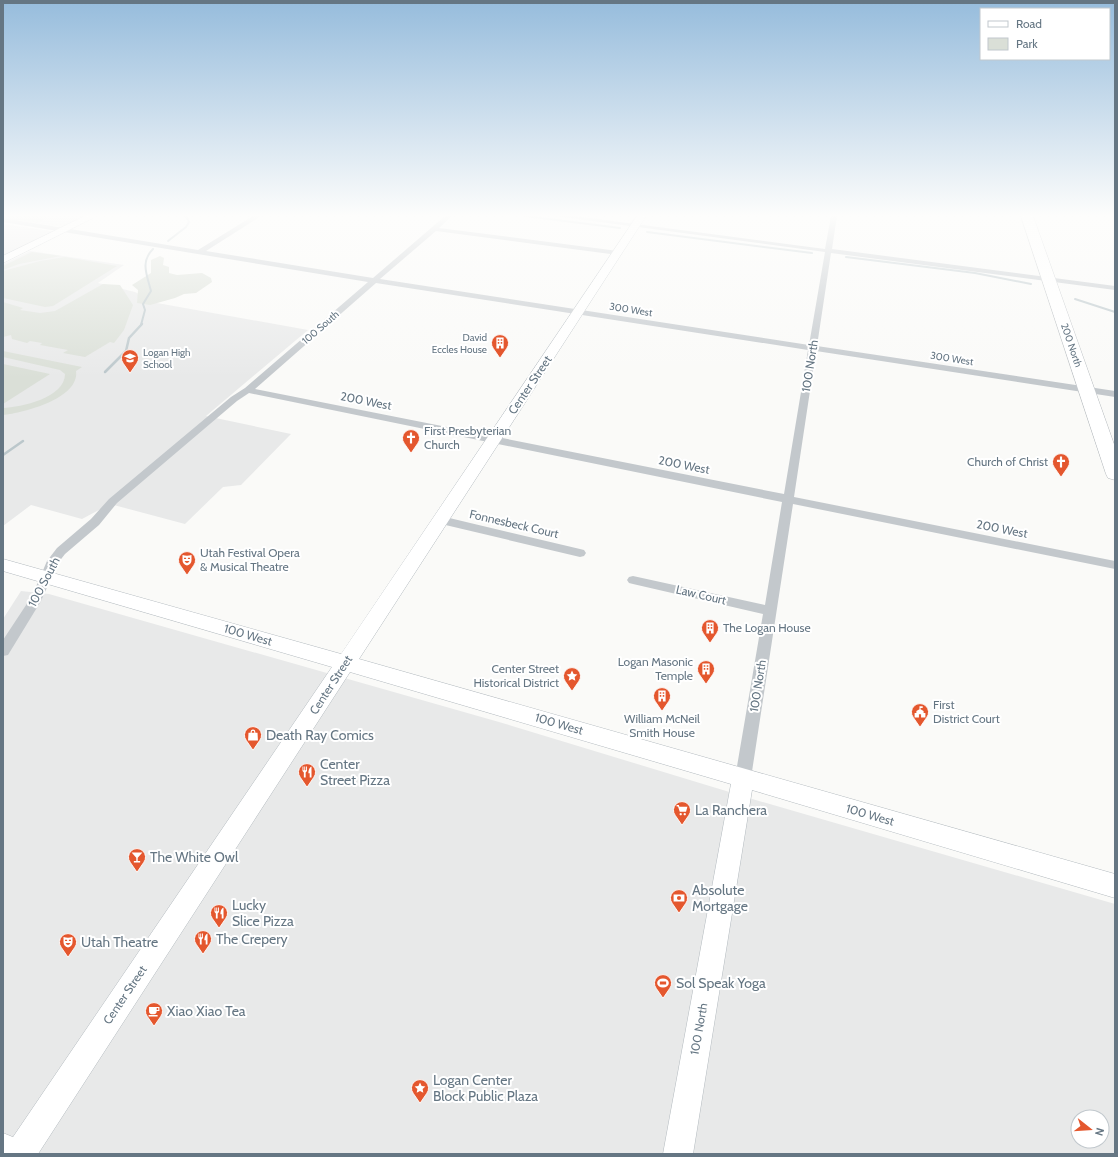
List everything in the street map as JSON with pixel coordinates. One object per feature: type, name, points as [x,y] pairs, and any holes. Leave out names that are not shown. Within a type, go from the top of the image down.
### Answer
[{"type":"highway","name":"200 North","points":[[1046,270],[1115,474]]},
{"type":"street","name":"300 West","points":[[310,270],[1115,394]]},
{"type":"street","name":"100 South","points":[[3,651],[37,598],[53,561],[61,551],[95,522],[122,503],[239,400],[247,391],[387,270]]},
{"type":"street","name":"Center Street","points":[[20,1154],[606,270]]},
{"type":"street","name":"100 North","points":[[678,1154],[743,778],[825,270]]},
{"type":"street","points":[[978,270],[1115,288]]},
{"type":"street","name":"200 West","points":[[247,391],[1115,565]]},
{"type":"street","name":"Fonnesbeck Court","points":[[441,520],[580,553]]},
{"type":"street","name":"100 West","points":[[3,565],[1115,886]]},
{"type":"street","name":"Law Court","points":[[633,580],[770,611]]},
{"type":"shaded area","name":"Logan High School","points":[[3,270],[117,270],[98,283],[135,292],[157,303],[308,330],[206,416],[291,434],[241,485],[223,487],[185,524],[110,504],[82,519],[31,505],[3,526]]},
{"type":"shaded area","points":[[21,591],[49,594],[499,722],[759,801],[1115,904],[1115,1154],[3,1154],[3,619]]},
{"type":"green space","points":[[111,270],[53,306],[45,307],[3,298],[3,271]]},
{"type":"green space","points":[[151,270],[169,270],[169,273],[177,275],[202,273],[211,278],[212,282],[196,293],[184,294],[150,305],[137,303],[138,290],[132,285],[151,273]]},
{"type":"green space","points":[[103,284],[120,285],[133,305],[124,330],[114,343],[110,342],[85,357],[63,353],[68,350],[40,345],[42,343],[30,341],[27,343],[12,339],[11,335],[3,337],[3,302],[23,308],[20,310],[40,313],[55,311]]},
{"type":"green space","points":[[3,351],[82,367],[76,371],[75,381],[69,389],[60,396],[49,402],[24,411],[3,415],[3,408],[31,403],[50,395],[58,389],[63,382],[65,374],[60,370],[3,357]]},
{"type":"green space","points":[[3,364],[50,374],[3,404]]},
{"type":"waterway","points":[[141,325],[145,310],[143,304],[151,291],[146,270]]},
{"type":"waterway","points":[[951,270],[975,273],[1031,284]]},
{"type":"waterway","points":[[1075,299],[1115,312]]},
{"type":"waterway","points":[[105,372],[126,351],[129,338],[142,324]]},
{"type":"waterway","points":[[3,455],[23,441]]},
{"type":"place","name":"David Eccles House","points":[[500,358]]},
{"type":"place","name":"Logan High School","points":[[130,373]]},
{"type":"place","name":"First Presbyterian Church","points":[[411,453]]},
{"type":"place","name":"Church of Christ","points":[[1061,477]]},
{"type":"place","name":"Utah Festival Opera & Musical Theatre","points":[[187,575]]},
{"type":"place","name":"The Logan House","points":[[710,643]]},
{"type":"place","name":"Logan Masonic Temple","points":[[706,684]]},
{"type":"place","name":"Center Street Historical District","points":[[572,691]]},
{"type":"place","name":"William McNeil Smith House","points":[[662,711]]},
{"type":"place","name":"First District Court","points":[[920,727]]},
{"type":"place","name":"Death Ray Comics","points":[[253,750]]},
{"type":"place","name":"Center Street Pizza","points":[[307,787]]},
{"type":"place","name":"La Ranchera","points":[[682,825]]},
{"type":"place","name":"The White Owl","points":[[137,872]]},
{"type":"place","name":"Absolute Mortgage","points":[[679,913]]},
{"type":"place","name":"Lucky Slice Pizza","points":[[219,928]]},
{"type":"place","name":"The Crepery","points":[[203,954]]},
{"type":"place","name":"Utah Theatre","points":[[68,957]]},
{"type":"place","name":"Sol Speak Yoga","points":[[663,998]]},
{"type":"place","name":"Xiao Xiao Tea","points":[[154,1026]]},
{"type":"place","name":"Logan Center Block Public Plaza","points":[[420,1103]]}]
